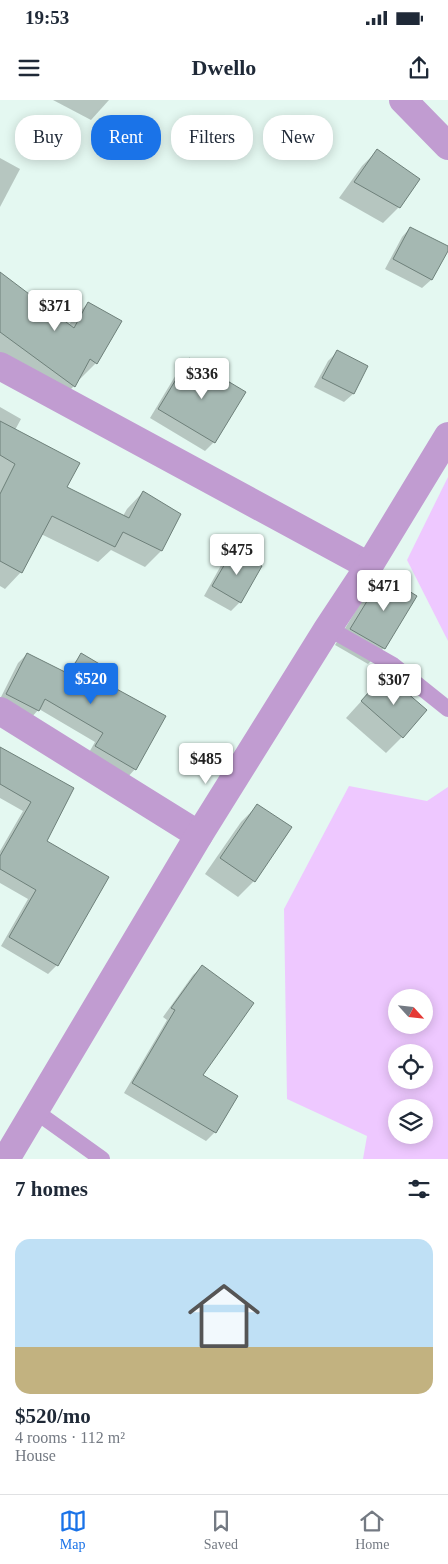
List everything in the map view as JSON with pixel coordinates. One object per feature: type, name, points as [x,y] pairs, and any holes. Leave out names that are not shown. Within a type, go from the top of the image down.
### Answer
[{"type":"street","points":[[403,100],[448,146]]},
{"type":"street","points":[[0,366],[369,566]]},
{"type":"street","points":[[6,1159],[199,835],[328,628],[369,566],[448,436]]},
{"type":"street","points":[[0,711],[199,835]]},
{"type":"lane","points":[[328,628],[393,665],[448,709]]},
{"type":"lane","points":[[34,1111],[102,1159]]},
{"type":"shaded area","points":[[448,477],[448,641],[407,560]]},
{"type":"shaded area","points":[[349,786],[427,801],[448,787],[448,1159],[363,1159],[367,1136],[287,1099],[284,909]]},
{"type":"building","points":[[377,149],[420,179],[400,208],[354,182]]},
{"type":"building","points":[[410,227],[448,246],[448,251],[432,280],[393,259]]},
{"type":"building","points":[[0,272],[74,328],[88,302],[122,321],[97,364],[90,359],[75,387],[0,332]]},
{"type":"building","points":[[337,350],[368,366],[354,394],[322,378]]},
{"type":"building","points":[[189,358],[246,392],[215,443],[158,409]]},
{"type":"building","points":[[0,421],[80,463],[67,487],[129,518],[143,491],[181,514],[162,551],[123,532],[115,547],[52,516],[22,573],[0,561],[0,494],[15,464],[0,455]]},
{"type":"building","points":[[233,550],[262,566],[241,603],[212,586]]},
{"type":"building","points":[[383,575],[417,596],[385,649],[350,629]]},
{"type":"building","points":[[27,653],[69,674],[81,653],[108,669],[102,681],[166,716],[136,770],[95,746],[103,733],[45,699],[39,711],[6,694]]},
{"type":"building","points":[[385,674],[427,710],[403,738],[361,701]]},
{"type":"building","points":[[0,747],[74,788],[47,841],[109,877],[58,966],[9,937],[36,890],[0,869],[0,856],[31,802],[0,784]]},
{"type":"building","points":[[257,804],[292,827],[255,882],[220,858]]},
{"type":"building","points":[[202,965],[254,1003],[203,1075],[238,1096],[216,1133],[132,1083],[175,1010],[171,1008]]}]
